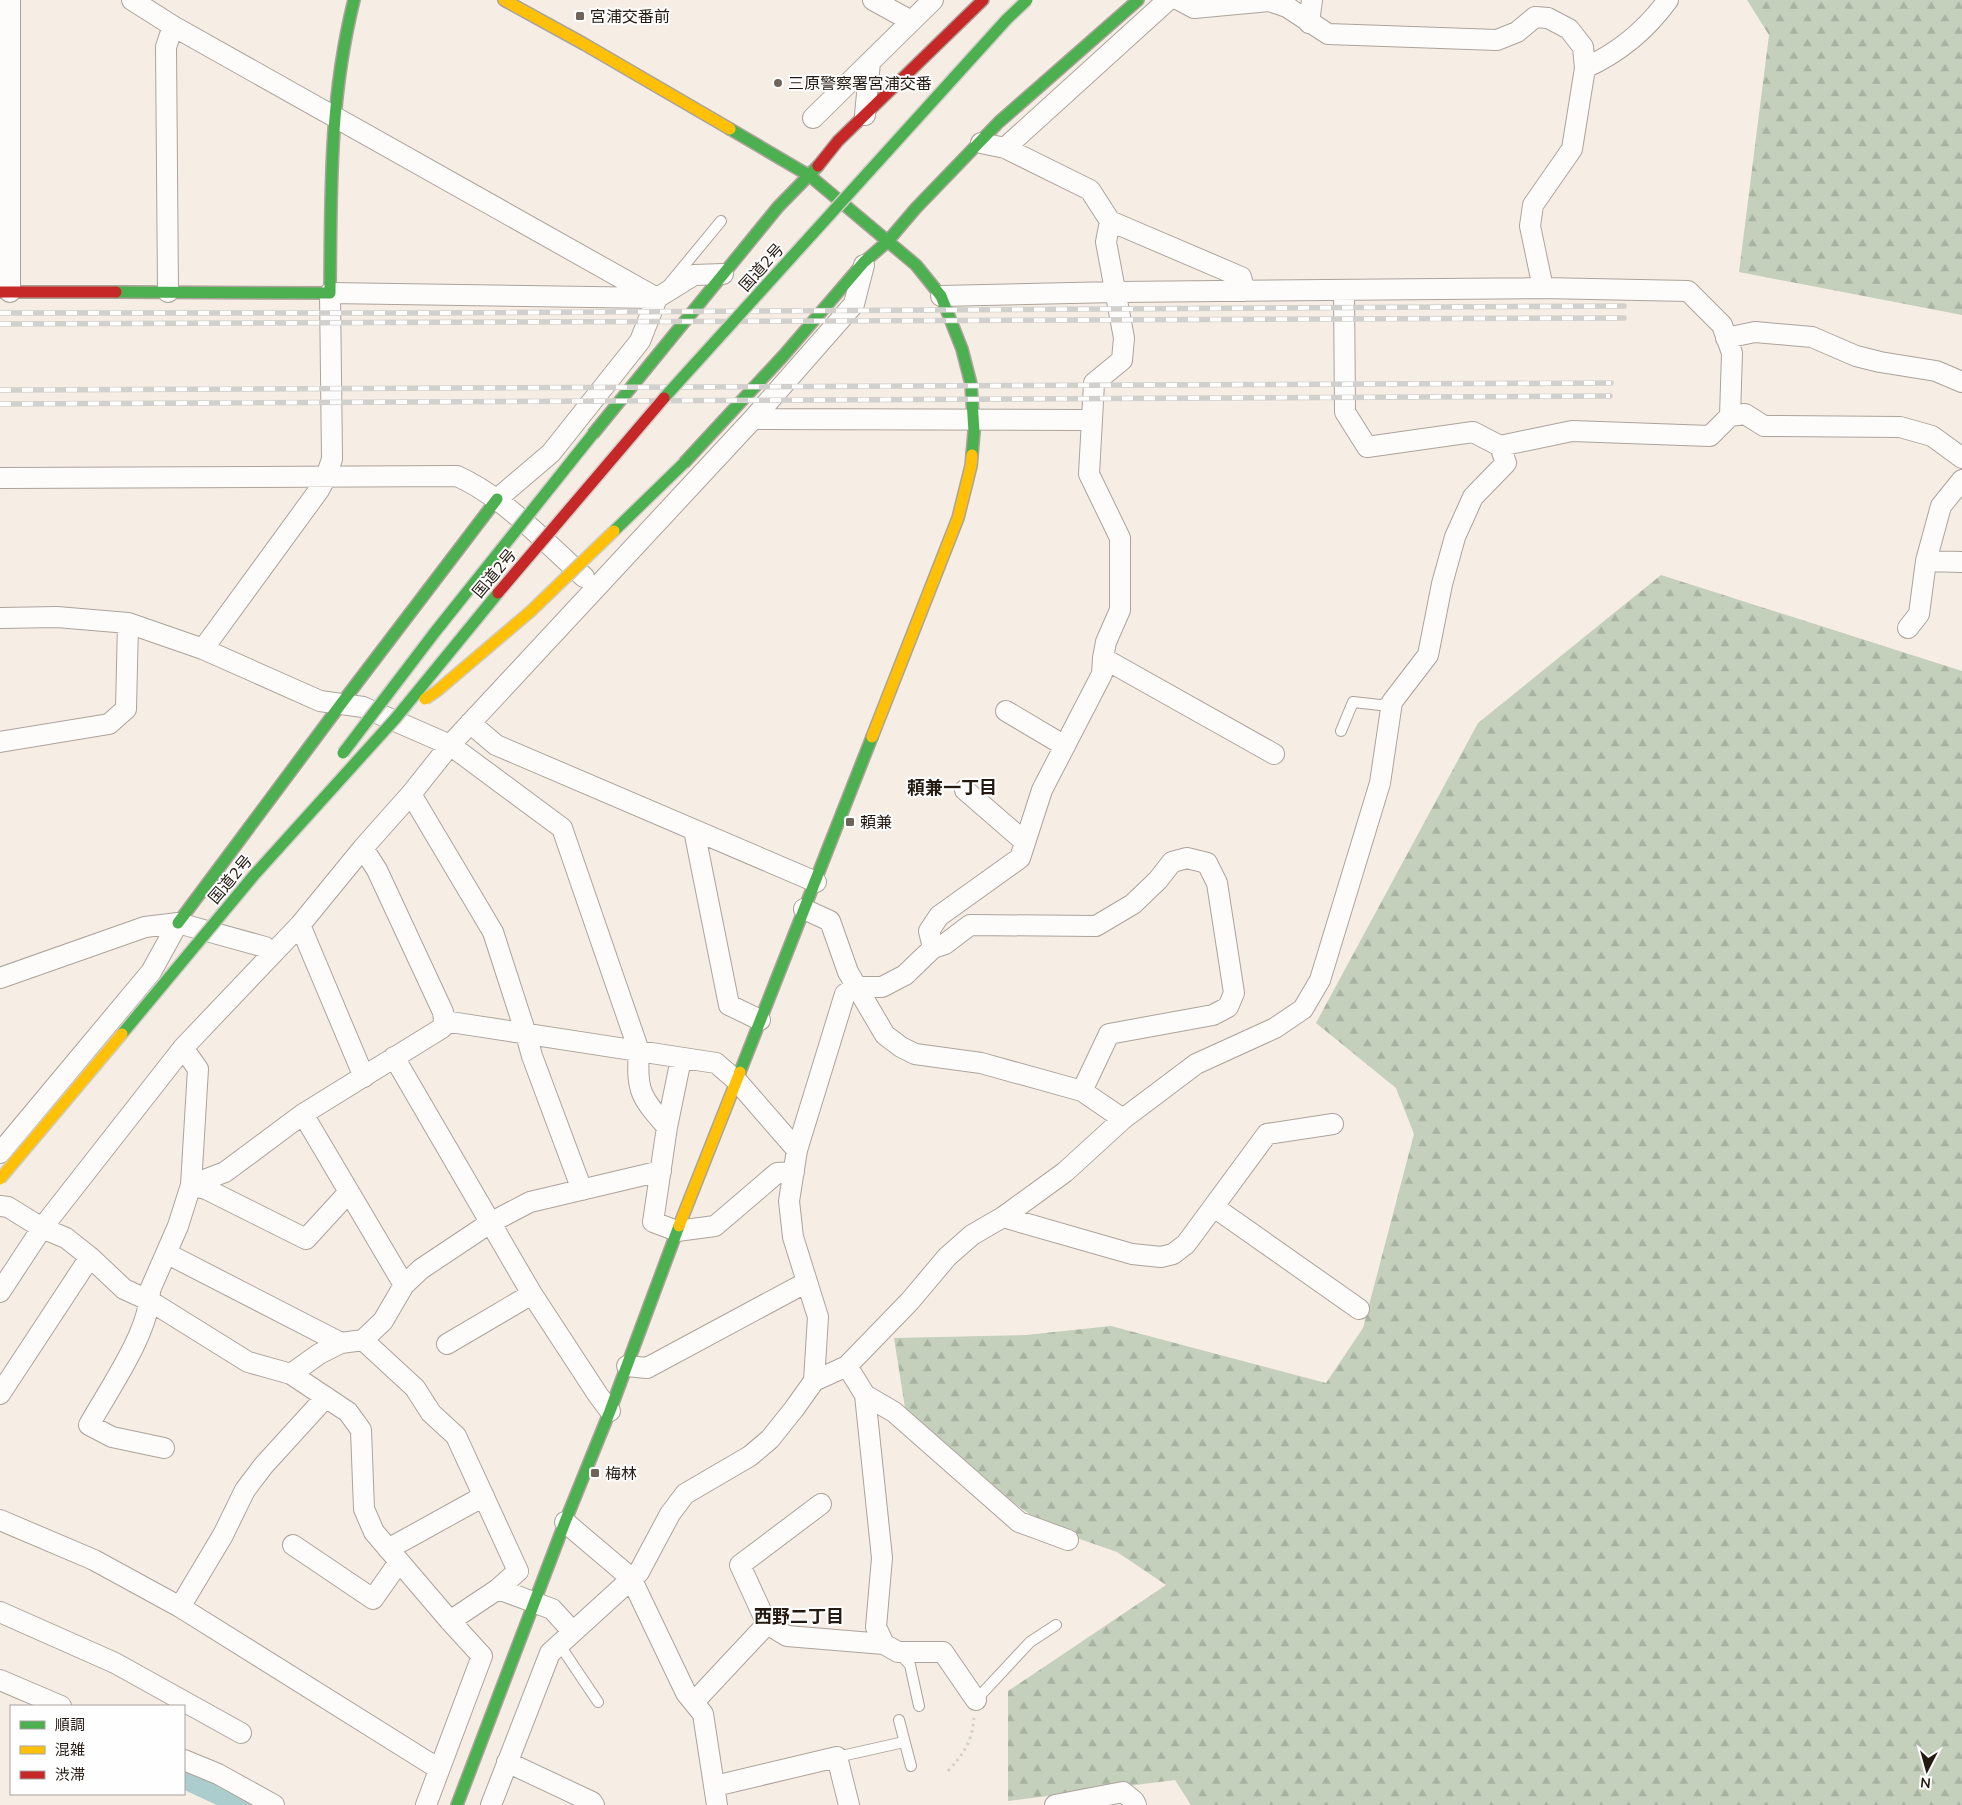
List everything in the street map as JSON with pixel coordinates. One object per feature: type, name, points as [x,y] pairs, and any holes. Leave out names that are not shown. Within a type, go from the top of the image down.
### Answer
[{"type":"main road","points":[[5,292],[330,293],[333,114],[345,30],[354,0]]},
{"type":"main road","points":[[457,1805],[565,1522],[610,1411],[677,1230],[816,882],[958,518],[971,466],[973,419],[971,384],[962,349],[942,296],[916,264],[810,176],[584,44],[504,0]]},
{"type":"main road","points":[[337,762],[378,706],[522,522],[778,207],[810,176],[838,142],[983,0]]},
{"type":"main road","name":"国道2号","points":[[0,1179],[255,874],[395,719],[478,617],[677,383],[1007,19],[1027,0]]},
{"type":"main road","points":[[395,719],[437,690],[532,611],[684,463],[784,355],[864,262],[888,242],[916,208],[981,143],[999,122],[1138,0]]},
{"type":"main road","points":[[178,923],[497,499]]},
{"type":"main road","points":[[255,874],[320,786]]},
{"type":"street","points":[[5,292],[10,0]]},
{"type":"street","points":[[132,0],[174,26],[657,298]]},
{"type":"street","points":[[873,0],[912,21]]},
{"type":"street","points":[[813,118],[933,0]]},
{"type":"street","points":[[1005,148],[1168,0]]},
{"type":"street","points":[[1179,0],[1194,8],[1269,1],[1287,8],[1328,34],[1497,40],[1517,32],[1535,17],[1548,18],[1569,29],[1583,47],[1586,68],[1572,149],[1533,205],[1530,226],[1543,288]]},
{"type":"street","points":[[1309,23],[1312,0]]},
{"type":"street","points":[[1586,68],[1600,61],[1641,31],[1668,0]]},
{"type":"street","points":[[168,292],[166,47],[174,26]]},
{"type":"street","points":[[865,115],[870,62]]},
{"type":"street","points":[[981,143],[1005,148],[1090,190],[1110,221],[1240,277],[1244,291]]},
{"type":"street","points":[[933,948],[929,931],[939,916],[1020,858],[1042,790],[1102,674],[1106,642],[1120,610],[1120,538],[1089,474],[1094,383],[1122,360],[1124,338],[1106,242],[1110,221]]},
{"type":"street","points":[[0,1292],[42,1228],[183,1048],[300,925],[450,745],[753,419],[854,304],[864,262]]},
{"type":"street","points":[[203,649],[319,490],[326,477],[332,459],[330,293],[657,298],[694,275],[723,274]]},
{"type":"street","points":[[615,298],[624,280]]},
{"type":"street","points":[[942,296],[1116,292],[1543,288],[1688,291],[1722,325],[1732,353],[1730,416]]},
{"type":"street","points":[[1344,291],[1345,412],[1367,447],[1473,432],[1500,446],[1572,431],[1710,436],[1730,416],[1745,414],[1764,426],[1900,427],[1932,436],[1962,458]]},
{"type":"street","points":[[497,499],[551,453],[640,341],[657,298]]},
{"type":"street","points":[[1726,338],[1754,332],[1812,337],[1856,356],[1936,372],[1962,382]]},
{"type":"street","points":[[753,419],[1092,420]]},
{"type":"street","points":[[814,1380],[847,1366],[910,1301],[947,1257],[972,1235],[1003,1217],[1065,1172],[1123,1120],[1196,1064],[1275,1028],[1303,1009],[1320,980],[1380,783],[1392,702],[1428,656],[1442,584],[1455,536],[1473,497],[1506,463],[1500,446]]},
{"type":"street","points":[[0,478],[457,476],[475,484],[497,499],[596,588]]},
{"type":"street","points":[[1908,628],[1919,614],[1926,561],[1940,506],[1962,480]]},
{"type":"street","points":[[1926,561],[1962,562]]},
{"type":"street","points":[[0,618],[58,616],[128,623],[203,649],[320,701],[363,707],[450,745],[562,828],[639,1051],[637,1076],[644,1100],[667,1127]]},
{"type":"street","points":[[0,742],[110,724],[126,709],[128,623]]},
{"type":"street","points":[[1103,658],[1274,754]]},
{"type":"street","points":[[1006,711],[1066,746]]},
{"type":"street","points":[[470,723],[496,745],[816,882]]},
{"type":"street","points":[[965,790],[1026,842]]},
{"type":"street","points":[[411,794],[493,932],[532,1056],[582,1190]]},
{"type":"street","points":[[694,830],[729,1005],[760,1020]]},
{"type":"street","points":[[200,1185],[225,1172],[303,1114],[442,1028],[444,1021],[443,1012],[377,870],[363,848]]},
{"type":"street","points":[[490,1805],[550,1652],[630,1578],[639,1572],[670,1514],[684,1494],[750,1456],[770,1439],[814,1380],[818,1317],[793,1237],[789,1201],[797,1150],[845,994],[856,988],[882,987],[905,975],[933,948],[945,944],[970,925],[1096,926],[1133,904],[1158,880],[1172,862],[1187,858],[1207,863],[1217,883],[1234,993],[1228,1007],[1213,1015],[1109,1034],[1082,1091]]},
{"type":"street","points":[[804,909],[830,921],[848,972],[856,988],[885,1035],[901,1047],[916,1054],[981,1063],[1082,1091],[1123,1120]]},
{"type":"street","points":[[0,1153],[151,972],[178,923]]},
{"type":"street","points":[[0,978],[145,927],[178,923],[265,947],[272,954]]},
{"type":"street","points":[[300,925],[364,1076]]},
{"type":"street","points":[[444,1021],[716,1064],[736,1081],[797,1150]]},
{"type":"street","points":[[164,1448],[112,1437],[89,1425],[145,1322],[150,1301],[150,1290],[178,1226],[200,1185],[198,1069],[183,1048]]},
{"type":"street","points":[[394,1058],[532,1294],[610,1411]]},
{"type":"street","points":[[681,1059],[667,1127],[654,1222],[677,1230],[715,1226],[777,1172],[794,1172]]},
{"type":"street","points":[[303,1114],[404,1285]]},
{"type":"street","points":[[1003,1217],[1132,1254],[1161,1257],[1173,1254],[1186,1244],[1267,1134],[1333,1124]]},
{"type":"street","points":[[291,1374],[319,1354],[341,1343],[363,1340],[383,1321],[404,1285],[421,1269],[490,1222],[530,1202],[661,1171]]},
{"type":"street","points":[[200,1185],[306,1239],[349,1192]]},
{"type":"street","points":[[0,1206],[8,1208],[42,1228],[66,1238],[90,1257],[124,1289],[150,1301],[248,1362],[291,1374],[348,1412],[361,1430],[364,1508],[374,1532],[482,1656],[426,1805]]},
{"type":"street","points":[[1214,1207],[1359,1309]]},
{"type":"street","points":[[166,1253],[341,1343]]},
{"type":"street","points":[[0,1394],[90,1257]]},
{"type":"street","points":[[627,1366],[647,1368],[807,1282]]},
{"type":"street","points":[[447,1344],[532,1294]]},
{"type":"street","points":[[363,1340],[415,1388],[431,1413],[456,1436],[518,1571],[498,1589],[450,1621]]},
{"type":"street","points":[[847,1366],[865,1395],[882,1558],[876,1627],[891,1648]]},
{"type":"street","points":[[865,1395],[894,1412],[1019,1522],[1068,1540]]},
{"type":"street","points":[[180,1607],[223,1535],[245,1490],[264,1465],[326,1397]]},
{"type":"street","points":[[293,1545],[373,1599],[393,1555],[484,1496]]},
{"type":"street","points":[[820,1504],[740,1565],[767,1624],[787,1636],[943,1652],[976,1700]]},
{"type":"street","points":[[0,1520],[94,1560],[180,1607],[439,1769]]},
{"type":"street","points":[[565,1522],[630,1578],[686,1693],[703,1714],[716,1795],[837,1757],[850,1805]]},
{"type":"street","points":[[498,1589],[552,1609],[566,1638]]},
{"type":"street","points":[[0,1612],[114,1663],[241,1733]]},
{"type":"street","points":[[694,1702],[767,1624]]},
{"type":"street","points":[[0,1680],[59,1705]]},
{"type":"street","points":[[185,1760],[218,1774],[274,1805]]},
{"type":"street","points":[[507,1762],[592,1802],[594,1805]]},
{"type":"street","points":[[1055,1805],[1123,1792],[1136,1805]]},
{"type":"lane","points":[[657,298],[721,221]]},
{"type":"lane","points":[[1341,731],[1353,702],[1380,705],[1392,702]]},
{"type":"lane","points":[[976,1700],[1030,1642],[1056,1625]]},
{"type":"lane","points":[[566,1638],[598,1702]]},
{"type":"lane","points":[[891,1648],[910,1665],[919,1706]]},
{"type":"lane","points":[[899,1720],[911,1766]]},
{"type":"lane","points":[[837,1757],[904,1742]]},
{"type":"path","points":[[948,1771],[966,1751],[973,1731],[976,1700]]},
{"type":"green space","points":[[1747,0],[1962,0],[1962,315],[1739,272],[1769,35]]},
{"type":"green space","points":[[1661,575],[1962,671],[1962,1805],[1191,1805],[1175,1780],[1008,1801],[1008,1691],[1166,1585],[1117,1552],[1051,1529],[972,1474],[905,1408],[894,1338],[1026,1335],[1111,1326],[1326,1383],[1363,1328],[1414,1134],[1396,1088],[1316,1023],[1478,723]]},
{"type":"waterway","points":[[185,1771],[257,1805]]},
{"type":"railway","points":[[0,313],[436,313],[1624,306]]},
{"type":"railway","points":[[0,324],[1624,318]]},
{"type":"railway","points":[[0,390],[1611,383]]},
{"type":"railway","points":[[0,404],[1610,396]]},
{"type":"traffic: fast","points":[[116,292],[330,293],[333,146],[340,74],[354,0]]},
{"type":"traffic: fast","points":[[664,398],[1007,19],[1027,0]]},
{"type":"traffic: fast","points":[[684,463],[784,355],[864,262],[887,242],[916,208],[999,122],[1138,0]]},
{"type":"traffic: fast","points":[[730,129],[810,176],[916,265],[941,296],[962,349],[971,384],[974,432],[972,455]]},
{"type":"traffic: fast","points":[[593,434],[778,207],[818,166]]},
{"type":"traffic: fast","points":[[343,753],[435,632],[593,434]]},
{"type":"traffic: fast","points":[[614,531],[684,463]]},
{"type":"traffic: fast","points":[[178,923],[497,499]]},
{"type":"traffic: fast","points":[[122,1034],[255,874],[395,719],[498,593]]},
{"type":"traffic: fast","points":[[740,1072],[872,737]]},
{"type":"traffic: fast","points":[[457,1805],[565,1522],[610,1411],[679,1226]]},
{"type":"traffic: slow","points":[[504,0],[730,129]]},
{"type":"traffic: slow","points":[[872,737],[958,518],[972,455]]},
{"type":"traffic: slow","points":[[425,699],[437,691],[531,611],[614,531]]},
{"type":"traffic: slow","points":[[0,1179],[122,1034]]},
{"type":"traffic: slow","points":[[679,1226],[740,1072]]},
{"type":"traffic: jam","points":[[818,166],[838,141],[983,0]]},
{"type":"traffic: jam","points":[[0,292],[116,292]]},
{"type":"traffic: jam","points":[[498,593],[664,398]]},
{"type":"place","name":"宮浦交番前","points":[[580,16]]},
{"type":"place","name":"三原警察署宮浦交番","points":[[778,83]]},
{"type":"place","name":"頼兼","points":[[850,822]]},
{"type":"place","name":"梅林","points":[[595,1473]]},
{"type":"district","name":"頼兼一丁目","points":[[952,788]]},
{"type":"district","name":"西野二丁目","points":[[799,1617]]}]
